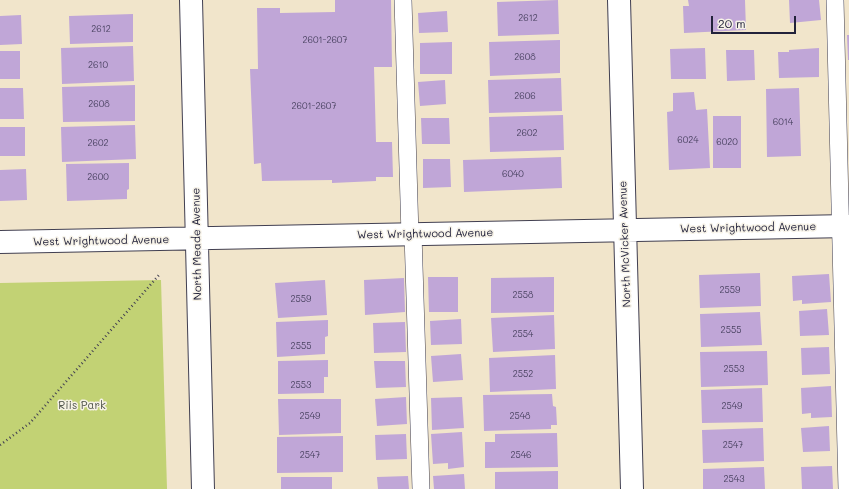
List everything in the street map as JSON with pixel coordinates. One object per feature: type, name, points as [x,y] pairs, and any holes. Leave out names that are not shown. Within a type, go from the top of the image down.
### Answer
[{"type":"street","name":"North Meade Avenue","points":[[191,0],[203,489]]},
{"type":"street","name":"North McVicker Avenue","points":[[619,0],[632,489]]},
{"type":"street","name":"West Wrightwood Avenue","points":[[0,242],[845,226]]},
{"type":"lane","points":[[403,0],[420,489]]},
{"type":"lane","points":[[835,0],[845,226],[847,489]]},
{"type":"path","points":[[0,445],[30,423],[159,275]]},
{"type":"green space","name":"Riis Park","points":[[161,280],[167,489],[0,489],[0,283]]},
{"type":"building","points":[[335,0],[391,0],[392,67],[374,67],[376,142],[392,142],[393,177],[376,177],[376,181],[332,183],[332,180],[262,181],[261,163],[254,164],[250,69],[258,69],[257,8],[280,8],[280,13],[335,12]]},
{"type":"building","points":[[558,0],[559,34],[498,36],[497,2]]},
{"type":"building","points":[[688,0],[745,0],[746,30],[684,33],[683,6],[689,6]]},
{"type":"building","points":[[789,0],[819,0],[821,20],[790,23]]},
{"type":"building","points":[[447,11],[448,32],[419,33],[418,13]]},
{"type":"building","points":[[133,14],[133,42],[70,44],[69,16]]},
{"type":"building","points":[[21,15],[22,44],[0,45],[0,16]]},
{"type":"building","points":[[847,35],[849,35],[849,60],[848,60]]},
{"type":"building","points":[[560,40],[560,73],[490,76],[489,42]]},
{"type":"building","points":[[452,42],[452,74],[420,74],[420,43]]},
{"type":"building","points":[[133,46],[134,81],[62,84],[61,48]]},
{"type":"building","points":[[705,48],[706,79],[671,79],[670,49]]},
{"type":"building","points":[[819,48],[819,77],[779,78],[778,52]]},
{"type":"building","points":[[726,50],[754,50],[755,80],[727,81]]},
{"type":"building","points":[[0,51],[20,51],[20,79],[0,79]]},
{"type":"building","points":[[561,78],[562,111],[489,113],[488,80]]},
{"type":"building","points":[[445,80],[446,104],[420,106],[418,82]]},
{"type":"building","points":[[135,85],[135,121],[63,122],[62,87]]},
{"type":"building","points":[[0,88],[23,88],[24,119],[0,119]]},
{"type":"building","points":[[799,88],[801,156],[767,157],[766,89]]},
{"type":"building","points":[[694,92],[696,110],[707,109],[710,168],[669,170],[667,112],[673,111],[673,93]]},
{"type":"building","points":[[563,115],[564,150],[490,152],[489,117]]},
{"type":"building","points":[[713,116],[741,116],[741,168],[713,168]]},
{"type":"building","points":[[421,118],[449,118],[450,144],[422,144]]},
{"type":"building","points":[[135,125],[136,159],[62,162],[61,127]]},
{"type":"building","points":[[0,127],[25,127],[25,156],[0,156]]},
{"type":"building","points":[[561,157],[562,188],[464,192],[463,160]]},
{"type":"building","points":[[423,159],[450,159],[451,187],[423,188]]},
{"type":"building","points":[[129,163],[129,189],[127,190],[127,199],[67,201],[66,164]]},
{"type":"building","points":[[26,169],[27,200],[0,201],[0,170]]},
{"type":"building","points":[[760,273],[761,306],[700,308],[699,275]]},
{"type":"building","points":[[829,274],[831,302],[802,304],[802,300],[793,301],[792,276]]},
{"type":"building","points":[[428,277],[458,277],[458,312],[429,312]]},
{"type":"building","points":[[554,277],[554,312],[491,313],[491,278]]},
{"type":"building","points":[[404,278],[405,312],[365,315],[364,280]]},
{"type":"building","points":[[325,280],[327,315],[278,318],[275,283]]},
{"type":"building","points":[[827,309],[829,335],[800,336],[799,311]]},
{"type":"building","points":[[760,312],[762,345],[701,347],[700,314]]},
{"type":"building","points":[[554,315],[555,349],[493,352],[491,318]]},
{"type":"building","points":[[461,319],[462,344],[431,345],[430,321]]},
{"type":"building","points":[[328,320],[328,336],[325,337],[325,354],[277,357],[276,322]]},
{"type":"building","points":[[405,322],[406,352],[374,353],[373,323]]},
{"type":"building","points":[[829,347],[830,374],[802,375],[801,348]]},
{"type":"building","points":[[767,351],[768,385],[701,387],[700,352]]},
{"type":"building","points":[[461,354],[463,380],[433,382],[431,356]]},
{"type":"building","points":[[555,355],[556,389],[490,392],[489,358]]},
{"type":"building","points":[[328,360],[328,377],[324,377],[324,393],[278,394],[278,361]]},
{"type":"building","points":[[374,361],[405,361],[406,387],[376,388]]},
{"type":"building","points":[[831,386],[832,417],[811,418],[811,413],[802,414],[801,388]]},
{"type":"building","points":[[762,388],[763,422],[702,423],[701,390]]},
{"type":"building","points":[[552,394],[553,406],[556,407],[557,425],[551,425],[551,429],[484,431],[483,395]]},
{"type":"building","points":[[406,397],[407,424],[377,426],[375,399]]},
{"type":"building","points":[[462,397],[464,428],[432,430],[431,398]]},
{"type":"building","points":[[278,399],[341,399],[341,433],[279,435]]},
{"type":"building","points":[[829,426],[830,451],[803,452],[801,428]]},
{"type":"building","points":[[763,428],[764,461],[703,463],[702,430]]},
{"type":"building","points":[[462,432],[464,467],[448,469],[448,463],[433,464],[431,434]]},
{"type":"building","points":[[557,433],[558,467],[485,468],[485,442],[495,442],[495,434]]},
{"type":"building","points":[[406,434],[407,459],[376,460],[375,435]]},
{"type":"building","points":[[343,436],[343,472],[277,473],[277,437]]},
{"type":"building","points":[[832,466],[833,489],[802,489],[801,467]]},
{"type":"building","points":[[764,467],[765,489],[703,489],[703,469]]},
{"type":"building","points":[[558,471],[558,489],[495,489],[495,472]]},
{"type":"building","points":[[464,474],[465,489],[434,489],[433,476]]},
{"type":"building","points":[[408,476],[409,489],[378,489],[377,477]]},
{"type":"building","points":[[281,477],[332,477],[332,489],[281,489]]}]
